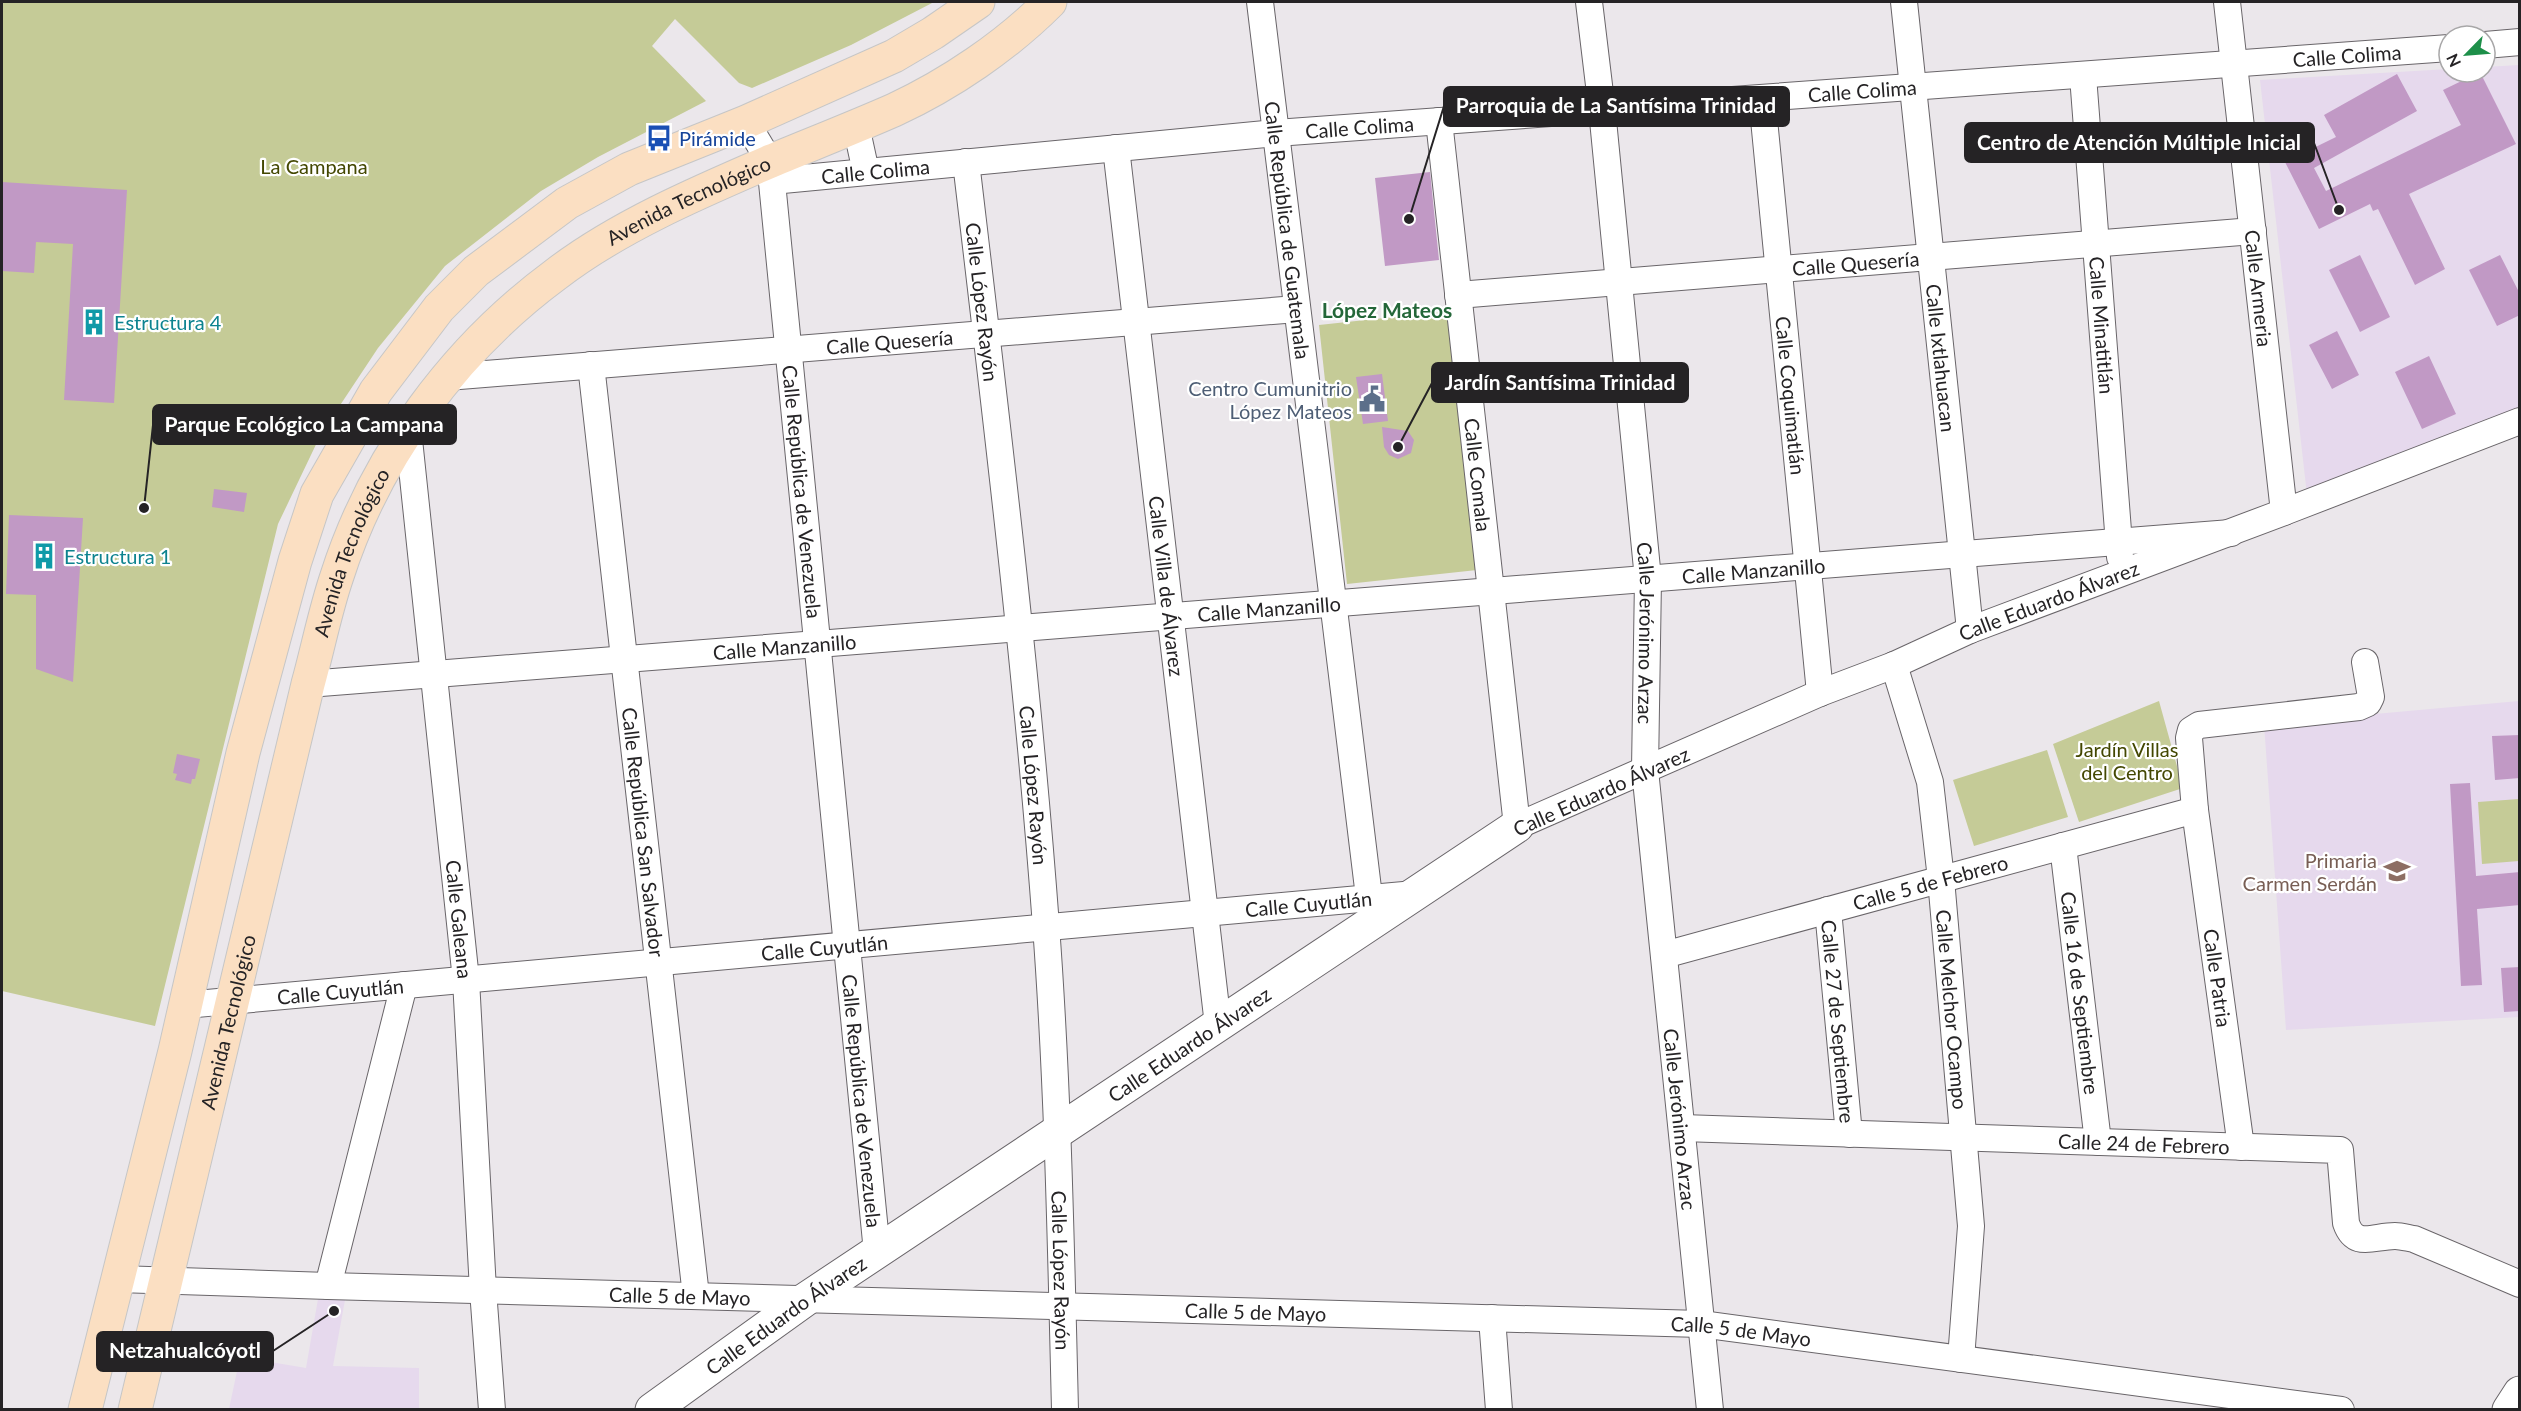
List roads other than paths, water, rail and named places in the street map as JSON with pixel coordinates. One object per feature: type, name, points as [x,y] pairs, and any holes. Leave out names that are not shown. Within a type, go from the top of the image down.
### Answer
[{"type":"main road","points":[[85,1410],[185,1005],[243,753],[295,561],[317,494],[376,391],[439,308],[476,271],[519,236],[567,203],[628,169],[746,122],[894,56],[978,2]]},
{"type":"main road","name":"Avenida Tecnológico","points":[[135,1410],[308,684],[337,576],[368,500],[408,430],[447,377],[497,322],[556,273],[639,222],[771,171],[856,126],[896,109],[982,60],[1050,2]]},
{"type":"street","name":"Calle República de Guatemala","points":[[1260,2],[1370,910]]},
{"type":"street","name":"Calle Jerónimo Arzac","points":[[1589,2],[1602,110],[1648,579],[1645,770],[1710,1410]]},
{"type":"street","name":"Calle Ixtlahuacan","points":[[1904,2],[1970,630]]},
{"type":"street","name":"Calle Armeria","points":[[2227,2],[2284,512]]},
{"type":"street","points":[[2497,44],[2520,42]]},
{"type":"street","name":"Calle Colima","points":[[771,171],[866,172],[1276,133],[2437,49]]},
{"type":"street","name":"Calle Minatitlán","points":[[2083,76],[2122,574]]},
{"type":"street","name":"Calle Coquimatlán","points":[[1762,99],[1820,693]]},
{"type":"street","name":"Calle Comala","points":[[1439,121],[1517,826]]},
{"type":"street","points":[[746,122],[771,171]]},
{"type":"street","points":[[856,126],[866,172]]},
{"type":"street","name":"Calle Villa de Álvarez","points":[[1116,148],[1218,1025]]},
{"type":"street","name":"Calle López Rayón","points":[[966,162],[1020,628],[1046,927],[1058,1131],[1065,1410]]},
{"type":"street","name":"Calle República de Venezuela","points":[[771,171],[877,1252]]},
{"type":"street","name":"Calle Quesería","points":[[1458,295],[2253,231]]},
{"type":"street","name":"Calle Quesería","points":[[447,377],[1297,309]]},
{"type":"street","name":"Calle República San Salvador","points":[[591,366],[696,1296]]},
{"type":"street","name":"Calle Eduardo Álvarez","points":[[652,1410],[806,1299],[1218,1025],[1370,910],[1415,894],[1517,826],[1970,630],[2231,533],[2520,421]]},
{"type":"street","name":"Calle Galeana","points":[[408,430],[466,980],[492,1410]]},
{"type":"street","name":"Calle Manzanillo","points":[[308,684],[2231,533]]},
{"type":"street","name":"Calle Patria","points":[[2241,1147],[2195,810],[2189,738],[2192,730],[2199,725],[2359,707],[2367,703],[2371,697],[2365,662]]},
{"type":"street","name":"Calle Melchor Ocampo","points":[[1893,665],[1930,783],[1941,879],[1971,1226],[1961,1359]]},
{"type":"street","name":"Calle 5 de Febrero","points":[[1664,955],[2195,810]]},
{"type":"street","name":"Calle 16 de Septiembre","points":[[2063,846],[2098,1142]]},
{"type":"street","name":"Calle Cuyutlán","points":[[185,1005],[1205,913],[1370,910]]},
{"type":"street","name":"Calle 27 de Septiembre","points":[[1828,910],[1849,1134]]},
{"type":"street","points":[[328,1286],[404,985]]},
{"type":"street","name":"Calle 24 de Febrero","points":[[1682,1128],[2340,1150],[2346,1223],[2350,1234],[2359,1240],[2396,1236],[2414,1239],[2520,1284]]},
{"type":"street","name":"Calle 5 de Mayo","points":[[118,1279],[1701,1324],[2341,1410]]},
{"type":"street","points":[[1492,1318],[1499,1410]]},
{"type":"street","points":[[2509,1410],[2520,1393]]},
{"type":"place","name":"Pirámide","points":[[659,138]]},
{"type":"place","name":"Centro de Atención Múltiple Inicial","points":[[2339,210]]},
{"type":"place","name":"Parroquia de La Santísima Trinidad","points":[[1409,219]]},
{"type":"place","name":"Estructura 4","points":[[94,322]]},
{"type":"place","name":"Centro Cumunitrio López Mateos","points":[[1372,399]]},
{"type":"place","name":"Jardín Santísima Trinidad","points":[[1398,447]]},
{"type":"place","name":"Parque Ecológico La Campana","points":[[144,508]]},
{"type":"place","name":"Estructura 1","points":[[44,556]]},
{"type":"place","name":"Primaria Carmen Serdán","points":[[2397,871]]},
{"type":"place","name":"Netzahualcóyotl","points":[[334,1311]]},
{"type":"district","name":"López Mateos","points":[[1387,309]]},
{"type":"park label","name":"La Campana","points":[[314,166]]},
{"type":"park label","name":"Jardín Villas del Centro","points":[[2127,760]]}]
